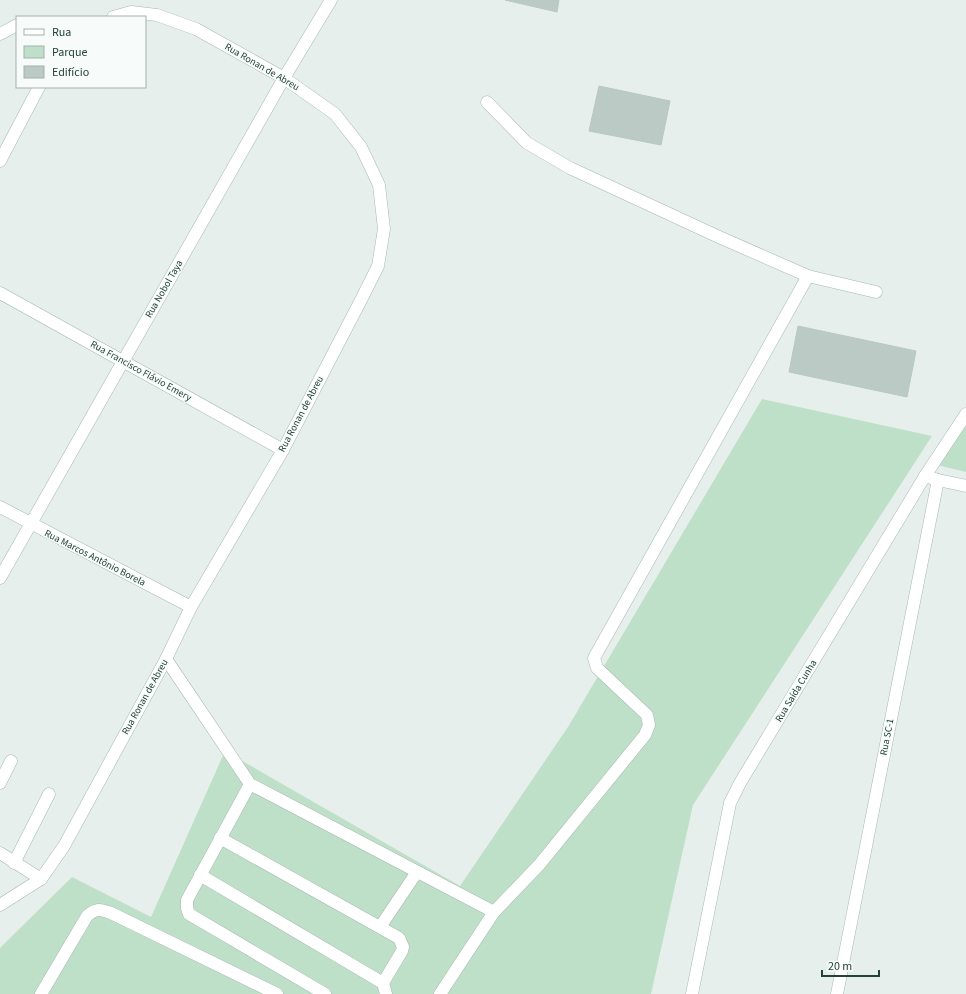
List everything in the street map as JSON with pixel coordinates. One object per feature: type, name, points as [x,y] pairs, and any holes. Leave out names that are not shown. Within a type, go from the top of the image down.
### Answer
[{"type":"street","name":"Rua Nobol Taya","points":[[0,578],[284,78],[331,0]]},
{"type":"street","name":"Rua Ronan de Abreu","points":[[0,905],[40,879],[64,846],[166,659],[191,607],[283,450],[378,266],[384,229],[379,185],[361,147],[335,114],[284,78],[196,29],[131,6],[115,16]]},
{"type":"street","points":[[0,34],[16,26]]},
{"type":"street","points":[[0,161],[38,88]]},
{"type":"street","points":[[487,102],[527,143],[570,168],[719,237],[808,276],[876,292]]},
{"type":"street","points":[[440,994],[494,912],[540,865],[645,735],[649,725],[647,715],[597,668],[594,658],[808,276]]},
{"type":"street","name":"Rua Francisco Flávio Emery","points":[[0,293],[283,450]]},
{"type":"street","name":"Rua Saída Cunha","points":[[692,994],[730,803],[740,783],[925,476],[966,414]]},
{"type":"street","points":[[925,476],[966,486]]},
{"type":"street","name":"Rua SC-1","points":[[836,994],[938,480]]},
{"type":"street","name":"Rua Marcos Antônio Borela","points":[[0,507],[191,607]]},
{"type":"street","points":[[166,659],[250,784],[494,912]]},
{"type":"street","points":[[0,783],[11,761]]},
{"type":"street","points":[[250,784],[187,900],[189,914],[325,994]]},
{"type":"street","points":[[14,863],[49,794]]},
{"type":"street","points":[[200,875],[384,988],[403,947],[399,938],[220,838]]},
{"type":"street","points":[[0,853],[40,879]]},
{"type":"street","points":[[380,927],[417,872]]},
{"type":"street","points":[[41,994],[87,916],[93,911],[100,909],[277,994]]},
{"type":"green space","points":[[762,399],[932,436],[693,805],[651,994],[0,994],[0,948],[72,877],[151,917],[225,751],[460,886],[568,727]]},
{"type":"green space","points":[[966,419],[966,472],[937,465]]},
{"type":"building","points":[[505,0],[559,0],[557,12]]},
{"type":"building","points":[[599,86],[670,101],[661,145],[589,131]]},
{"type":"building","points":[[798,326],[916,351],[907,397],[789,372]]}]
